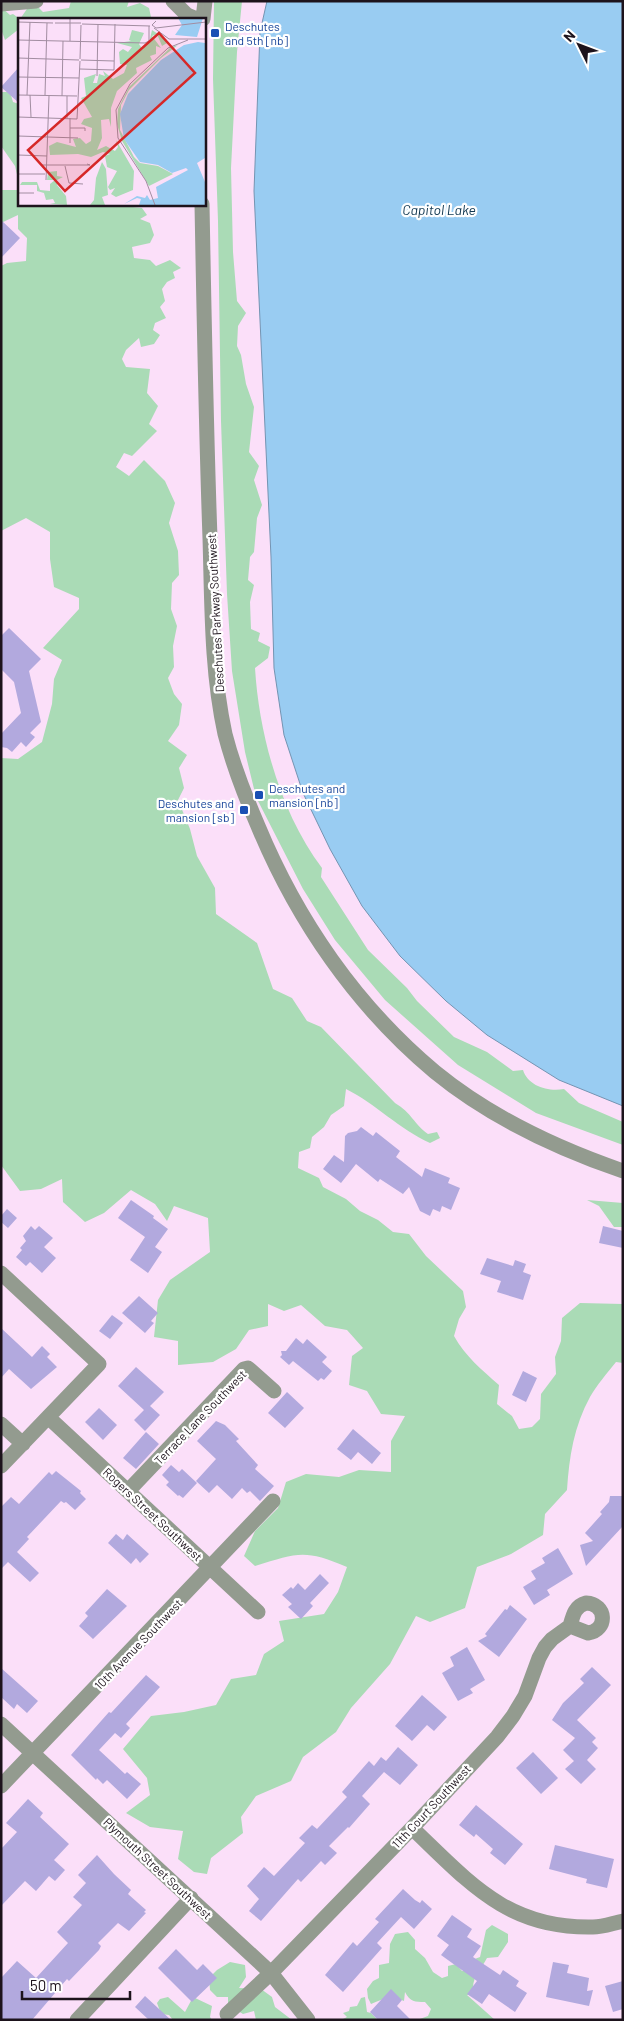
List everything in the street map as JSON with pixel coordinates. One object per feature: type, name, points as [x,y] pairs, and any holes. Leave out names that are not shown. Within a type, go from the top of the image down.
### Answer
[{"type":"street","points":[[1,4],[36,1]]},
{"type":"street","points":[[174,1],[187,15],[194,18]]},
{"type":"street","points":[[203,18],[205,1]]},
{"type":"street","name":"Deschutes Parkway Southwest","points":[[202,205],[214,643],[218,688],[226,735],[244,792],[269,854],[290,895],[333,964],[396,1035],[436,1072],[483,1105],[537,1137],[586,1159],[623,1171]]},
{"type":"street","points":[[1,1273],[99,1364],[1,1466]]},
{"type":"street","name":"Terrace Lane Southwest","points":[[128,1491],[244,1369],[248,1368],[274,1390]]},
{"type":"street","name":"Rogers Street Southwest","points":[[48,1416],[258,1612]]},
{"type":"street","points":[[1,1424],[23,1444]]},
{"type":"street","name":"10th Avenue Southwest","points":[[1,1786],[273,1501]]},
{"type":"street","name":"11th Court Southwest","points":[[227,2014],[270,1973],[412,1828],[496,1737],[513,1716],[525,1696],[545,1647],[552,1639],[570,1626]]},
{"type":"street","name":"Plymouth Street Southwest","points":[[1,1724],[270,1973],[308,2020]]},
{"type":"street","points":[[412,1828],[481,1892],[510,1911],[536,1920],[563,1926],[594,1927],[623,1921]]},
{"type":"street","points":[[77,2020],[191,1898]]},
{"type":"green space","points":[[71,1],[129,1],[127,7],[140,3],[149,8],[151,17],[21,18],[29,6],[36,5],[43,12],[69,8]]},
{"type":"green space","points":[[214,1],[242,1],[237,52],[231,168],[233,252],[237,301],[246,313],[238,326],[237,346],[241,355],[246,384],[254,407],[249,452],[259,466],[254,480],[262,505],[257,518],[254,552],[250,557],[248,580],[254,585],[250,602],[251,629],[260,633],[258,641],[270,647],[268,658],[255,668],[257,694],[267,746],[284,799],[308,847],[322,868],[321,877],[368,950],[407,988],[417,1001],[454,1037],[487,1052],[513,1071],[523,1070],[529,1080],[539,1087],[552,1090],[564,1089],[579,1103],[623,1122],[623,1145],[536,1113],[458,1065],[385,1000],[335,940],[303,889],[256,797],[245,752],[232,671],[227,594],[213,79]]},
{"type":"green space","points":[[1,7],[10,15],[13,14],[19,18],[18,30],[5,40],[1,29]]},
{"type":"green space","points":[[1,92],[10,92],[13,102],[18,104],[18,179],[15,166],[1,146]]},
{"type":"green space","points":[[1,190],[18,190],[18,205],[132,205],[133,207],[142,208],[147,215],[140,219],[150,223],[154,235],[150,243],[132,247],[134,258],[150,260],[156,266],[170,260],[181,268],[173,272],[175,278],[167,282],[162,289],[165,301],[160,307],[166,318],[155,323],[153,330],[160,335],[154,344],[141,347],[139,338],[126,350],[122,359],[126,367],[150,369],[147,393],[158,406],[149,424],[157,431],[132,456],[124,453],[116,467],[129,476],[144,460],[165,481],[175,503],[169,523],[178,551],[179,575],[172,583],[171,609],[177,626],[173,646],[174,667],[168,678],[174,694],[182,704],[179,725],[168,741],[187,755],[179,768],[184,788],[178,800],[190,829],[197,856],[215,888],[216,914],[257,943],[273,989],[292,998],[307,1021],[321,1027],[423,1130],[428,1134],[437,1132],[440,1138],[430,1143],[346,1089],[344,1106],[331,1115],[324,1127],[312,1137],[310,1148],[299,1152],[298,1168],[319,1178],[323,1187],[346,1199],[360,1211],[378,1220],[393,1232],[409,1234],[426,1256],[463,1291],[466,1307],[459,1319],[454,1336],[480,1368],[499,1385],[497,1404],[512,1416],[519,1429],[532,1427],[540,1419],[541,1394],[556,1374],[555,1357],[561,1341],[562,1318],[580,1303],[623,1304],[623,1363],[616,1362],[596,1388],[584,1408],[573,1442],[567,1490],[545,1514],[543,1535],[511,1554],[477,1567],[465,1608],[430,1622],[416,1616],[390,1664],[351,1708],[336,1732],[303,1757],[291,1781],[256,1796],[241,1817],[243,1833],[211,1858],[207,1874],[194,1872],[178,1859],[183,1831],[150,1827],[126,1813],[150,1795],[147,1778],[123,1749],[151,1716],[184,1712],[216,1705],[231,1679],[256,1675],[264,1654],[284,1641],[279,1621],[324,1614],[338,1592],[347,1567],[310,1555],[281,1558],[255,1566],[244,1556],[255,1531],[278,1508],[286,1482],[306,1474],[339,1477],[359,1470],[391,1472],[391,1441],[405,1416],[381,1414],[367,1391],[349,1385],[352,1356],[363,1348],[347,1330],[325,1326],[301,1305],[284,1311],[268,1304],[268,1326],[249,1330],[236,1349],[213,1362],[178,1365],[178,1341],[154,1337],[158,1300],[170,1280],[210,1252],[208,1218],[174,1206],[167,1221],[155,1204],[131,1190],[104,1213],[85,1222],[63,1202],[62,1179],[41,1189],[20,1191],[1,1165],[1,758],[18,759],[42,742],[52,704],[54,679],[62,660],[43,648],[79,609],[79,598],[54,587],[50,559],[50,532],[26,518],[1,531],[1,266],[7,263],[26,261],[27,238],[18,229],[18,215],[1,223]]},
{"type":"green space","points":[[587,1200],[623,1203],[623,1227],[614,1227],[599,1206]]},
{"type":"green space","points":[[492,1925],[508,1934],[508,1942],[498,1957],[487,1958],[473,1984],[474,1994],[467,1995],[495,2020],[417,2020],[428,2016],[431,2009],[425,2002],[411,2000],[405,1992],[404,2001],[392,1998],[383,1999],[371,2004],[367,1989],[373,1981],[379,1978],[379,1965],[389,1963],[390,1944],[395,1934],[408,1932],[415,1940],[415,1949],[425,1958],[433,1972],[442,1978],[448,1976],[448,1966],[456,1964],[462,1971],[466,1971],[472,1960],[480,1957],[486,1930]]},
{"type":"green space","points":[[230,1962],[245,1965],[246,1977],[239,1988],[261,1989],[272,1997],[275,2007],[292,2020],[256,2020],[254,2011],[243,2014],[228,2005],[228,1997],[217,1997],[210,1990],[209,1978],[217,1970]]},
{"type":"green space","points":[[168,1997],[185,2012],[193,1997],[212,2006],[210,2017],[212,2020],[173,2020],[169,2015],[161,2014],[157,2003],[160,1999]]},
{"type":"green space","points":[[365,1997],[367,2012],[371,2013],[378,2020],[341,2020],[347,2017],[343,2013],[349,2011],[350,2007],[357,2006],[361,1998]]},
{"type":"water","name":"Capitol Lake","points":[[267,1],[623,1],[623,1106],[559,1080],[487,1035],[446,1001],[400,956],[362,906],[330,849],[303,793],[284,735],[274,668],[271,557],[254,191],[260,32]]},
{"type":"building","points":[[18,68],[18,102],[1,87]]},
{"type":"building","points":[[1,220],[20,238],[1,258]]},
{"type":"building","points":[[9,628],[41,659],[29,671],[41,722],[30,733],[35,737],[26,747],[21,742],[12,752],[7,748],[1,747],[1,734],[21,713],[14,682],[1,669],[1,636]]},
{"type":"building","points":[[361,1127],[373,1136],[376,1132],[400,1151],[396,1157],[422,1177],[425,1168],[450,1178],[448,1183],[460,1188],[451,1210],[442,1206],[440,1212],[433,1209],[430,1216],[420,1211],[409,1187],[403,1194],[380,1179],[378,1182],[356,1164],[341,1183],[323,1169],[334,1155],[344,1162],[345,1136],[348,1133],[357,1131]]},
{"type":"building","points":[[131,1200],[154,1216],[153,1218],[168,1229],[155,1247],[162,1252],[148,1273],[130,1260],[145,1237],[118,1218]]},
{"type":"building","points":[[7,1209],[17,1218],[8,1228],[1,1222],[1,1216]]},
{"type":"building","points":[[31,1226],[35,1230],[39,1226],[53,1238],[44,1247],[56,1258],[42,1273],[30,1262],[26,1266],[16,1257],[26,1241],[23,1236]]},
{"type":"building","points":[[603,1226],[623,1231],[623,1248],[599,1243]]},
{"type":"building","points":[[487,1258],[513,1266],[515,1260],[526,1264],[523,1272],[531,1275],[523,1300],[497,1292],[501,1281],[480,1274]]},
{"type":"building","points":[[139,1296],[158,1313],[151,1321],[154,1323],[145,1333],[122,1313]]},
{"type":"building","points":[[112,1315],[123,1323],[110,1339],[99,1331]]},
{"type":"building","points":[[1,1328],[32,1357],[42,1346],[50,1354],[47,1357],[57,1367],[31,1389],[9,1369],[1,1378]]},
{"type":"building","points":[[296,1338],[303,1344],[307,1339],[327,1357],[322,1362],[332,1371],[324,1380],[321,1378],[318,1381],[293,1361],[289,1365],[280,1357],[282,1355],[281,1351],[286,1351]]},
{"type":"building","points":[[136,1367],[164,1392],[150,1406],[160,1415],[145,1431],[134,1420],[144,1410],[118,1386]]},
{"type":"building","points":[[523,1371],[537,1378],[526,1402],[512,1395]]},
{"type":"building","points":[[287,1392],[304,1408],[285,1428],[268,1413]]},
{"type":"building","points":[[99,1408],[117,1425],[103,1440],[85,1422]]},
{"type":"building","points":[[216,1421],[225,1425],[239,1439],[236,1441],[258,1465],[255,1469],[274,1486],[260,1501],[250,1491],[247,1493],[242,1488],[232,1499],[217,1485],[209,1493],[196,1481],[216,1459],[197,1441]]},
{"type":"building","points":[[353,1429],[381,1453],[372,1464],[358,1452],[351,1460],[337,1449]]},
{"type":"building","points":[[146,1432],[159,1444],[136,1469],[123,1458]]},
{"type":"building","points":[[171,1465],[179,1472],[182,1469],[197,1483],[183,1498],[166,1485],[169,1482],[162,1475]]},
{"type":"building","points":[[56,1471],[81,1491],[80,1493],[86,1499],[75,1510],[66,1502],[61,1501],[27,1537],[29,1539],[17,1552],[39,1573],[30,1582],[8,1562],[1,1569],[1,1507],[11,1497],[19,1504],[49,1472],[52,1475]]},
{"type":"building","points":[[610,1496],[623,1496],[623,1526],[586,1566],[580,1545],[593,1541],[585,1533],[602,1514],[600,1512],[609,1502]]},
{"type":"building","points":[[116,1534],[123,1540],[127,1534],[149,1554],[140,1563],[136,1558],[131,1564],[108,1543]]},
{"type":"building","points":[[558,1548],[573,1574],[547,1590],[550,1595],[534,1605],[523,1587],[536,1579],[531,1571],[545,1563],[542,1558]]},
{"type":"building","points":[[320,1574],[329,1583],[310,1603],[313,1606],[301,1619],[288,1607],[292,1604],[282,1595],[291,1587],[293,1589],[298,1583],[305,1590]]},
{"type":"building","points":[[107,1589],[127,1606],[93,1639],[79,1626],[88,1616],[85,1613]]},
{"type":"building","points":[[510,1605],[527,1619],[499,1657],[478,1641],[487,1636],[485,1634]]},
{"type":"building","points":[[467,1647],[485,1680],[470,1689],[473,1693],[458,1701],[442,1673],[454,1666],[450,1657]]},
{"type":"building","points":[[592,1667],[611,1685],[577,1720],[596,1738],[592,1742],[598,1748],[587,1760],[596,1769],[581,1784],[565,1769],[574,1761],[563,1750],[575,1738],[552,1720],[563,1703],[584,1683],[580,1679]]},
{"type":"building","points":[[1,1668],[38,1701],[27,1713],[17,1704],[14,1709],[1,1697]]},
{"type":"building","points":[[146,1675],[160,1687],[126,1724],[130,1728],[121,1738],[115,1733],[99,1750],[125,1774],[127,1772],[141,1784],[127,1799],[107,1780],[103,1784],[97,1778],[96,1780],[71,1755],[109,1712],[111,1713]]},
{"type":"building","points":[[422,1695],[447,1717],[434,1731],[427,1725],[412,1741],[395,1726]]},
{"type":"building","points":[[398,1747],[418,1765],[400,1785],[384,1772],[362,1796],[370,1804],[349,1828],[329,1846],[337,1853],[325,1865],[321,1861],[301,1882],[298,1879],[261,1921],[249,1911],[259,1899],[247,1886],[264,1867],[274,1876],[305,1843],[299,1838],[312,1825],[317,1829],[347,1797],[342,1792],[369,1761],[374,1766],[381,1757],[386,1761]]},
{"type":"building","points":[[533,1752],[558,1778],[541,1794],[516,1768]]},
{"type":"building","points":[[28,1799],[43,1813],[40,1817],[69,1844],[54,1860],[65,1870],[55,1881],[49,1876],[36,1891],[25,1881],[1,1906],[1,1849],[17,1832],[6,1823]]},
{"type":"building","points":[[476,1805],[523,1844],[505,1865],[490,1853],[493,1849],[476,1834],[474,1837],[459,1825]]},
{"type":"building","points":[[555,1845],[614,1859],[607,1888],[586,1883],[587,1879],[549,1869]]},
{"type":"building","points":[[97,1855],[131,1890],[128,1894],[146,1910],[144,1912],[146,1913],[129,1931],[118,1923],[98,1943],[101,1946],[99,1950],[69,1981],[67,1979],[32,2020],[1,2020],[1,1978],[17,1961],[36,1978],[68,1943],[57,1932],[82,1905],[73,1897],[86,1883],[78,1875]]},
{"type":"building","points":[[403,1889],[415,1900],[420,1903],[422,1900],[432,1909],[414,1929],[401,1917],[377,1943],[382,1948],[343,1992],[325,1975],[353,1942],[357,1946],[379,1922],[375,1919]]},
{"type":"building","points":[[452,1915],[472,1929],[467,1937],[481,1946],[473,1957],[500,1975],[503,1970],[519,1981],[516,1986],[527,1993],[515,2012],[489,1994],[482,2004],[467,1994],[477,1981],[441,1955],[449,1945],[437,1936]]},
{"type":"building","points":[[176,1949],[197,1970],[203,1964],[217,1978],[192,2002],[158,1968]]},
{"type":"building","points":[[553,1962],[569,1965],[567,1973],[589,1978],[587,1991],[593,1990],[589,2006],[546,1997]]},
{"type":"building","points":[[623,1981],[623,2009],[613,2012],[605,1986]]},
{"type":"building","points":[[391,1989],[402,2000],[397,2006],[411,2020],[378,2020],[370,2012]]},
{"type":"building","points":[[145,1996],[171,2020],[149,2020],[135,2007]]},
{"type":"place","name":"Deschutes and 5th [nb]","points":[[215,33]]},
{"type":"place","name":"Deschutes and mansion [nb]","points":[[259,795]]},
{"type":"place","name":"Deschutes and mansion [sb]","points":[[244,810]]}]
